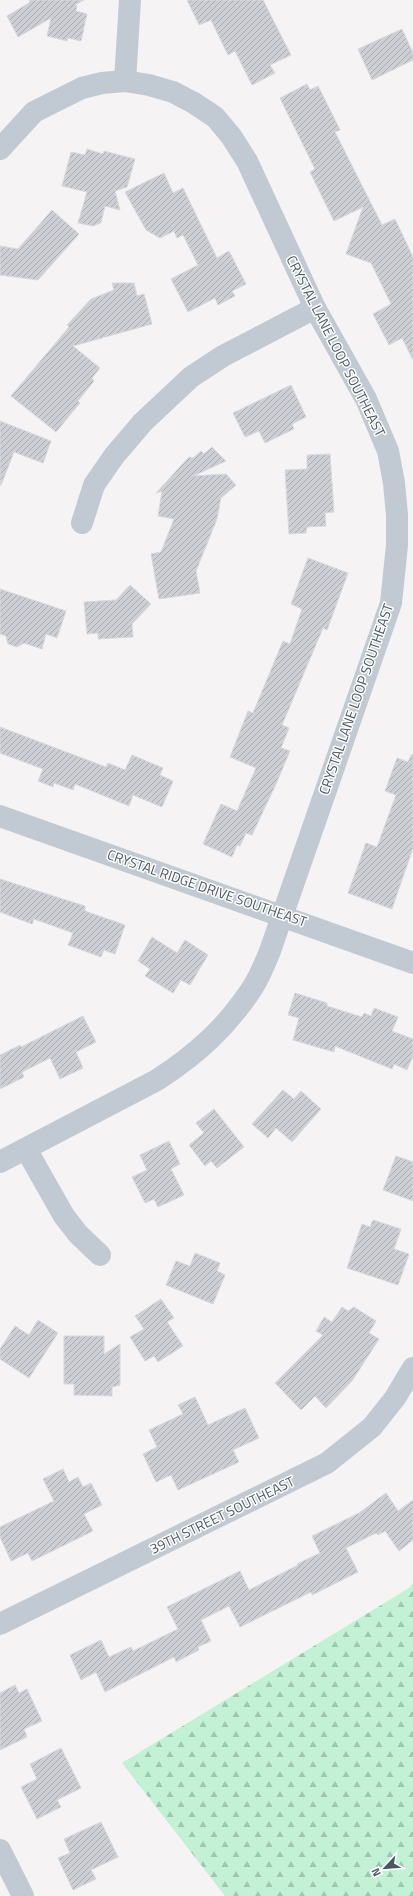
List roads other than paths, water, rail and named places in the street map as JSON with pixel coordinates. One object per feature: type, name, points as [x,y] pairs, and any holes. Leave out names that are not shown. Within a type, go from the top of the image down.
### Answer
[{"type":"street","points":[[125,81],[130,0]]},
{"type":"street","name":"CRYSTAL LANE LOOP SOUTHEAST","points":[[0,149],[34,112],[82,88],[102,83],[125,81],[149,85],[173,92],[194,103],[215,117],[231,136],[247,161],[314,308],[366,399],[388,451],[394,483],[397,545],[390,603],[270,951],[254,986],[221,1029],[208,1043],[180,1065],[157,1080],[0,1162]]},
{"type":"street","points":[[82,523],[94,485],[114,456],[143,422],[191,377],[223,356],[314,308]]},
{"type":"street","name":"CRYSTAL RIDGE DRIVE SOUTHEAST","points":[[0,816],[282,914],[413,963]]},
{"type":"street","points":[[26,1149],[64,1216],[78,1234],[100,1255]]},
{"type":"street","name":"39TH STREET SOUTHEAST","points":[[0,1624],[327,1462],[372,1427],[395,1398],[413,1368]]},
{"type":"street","points":[[0,1850],[23,1896]]}]
